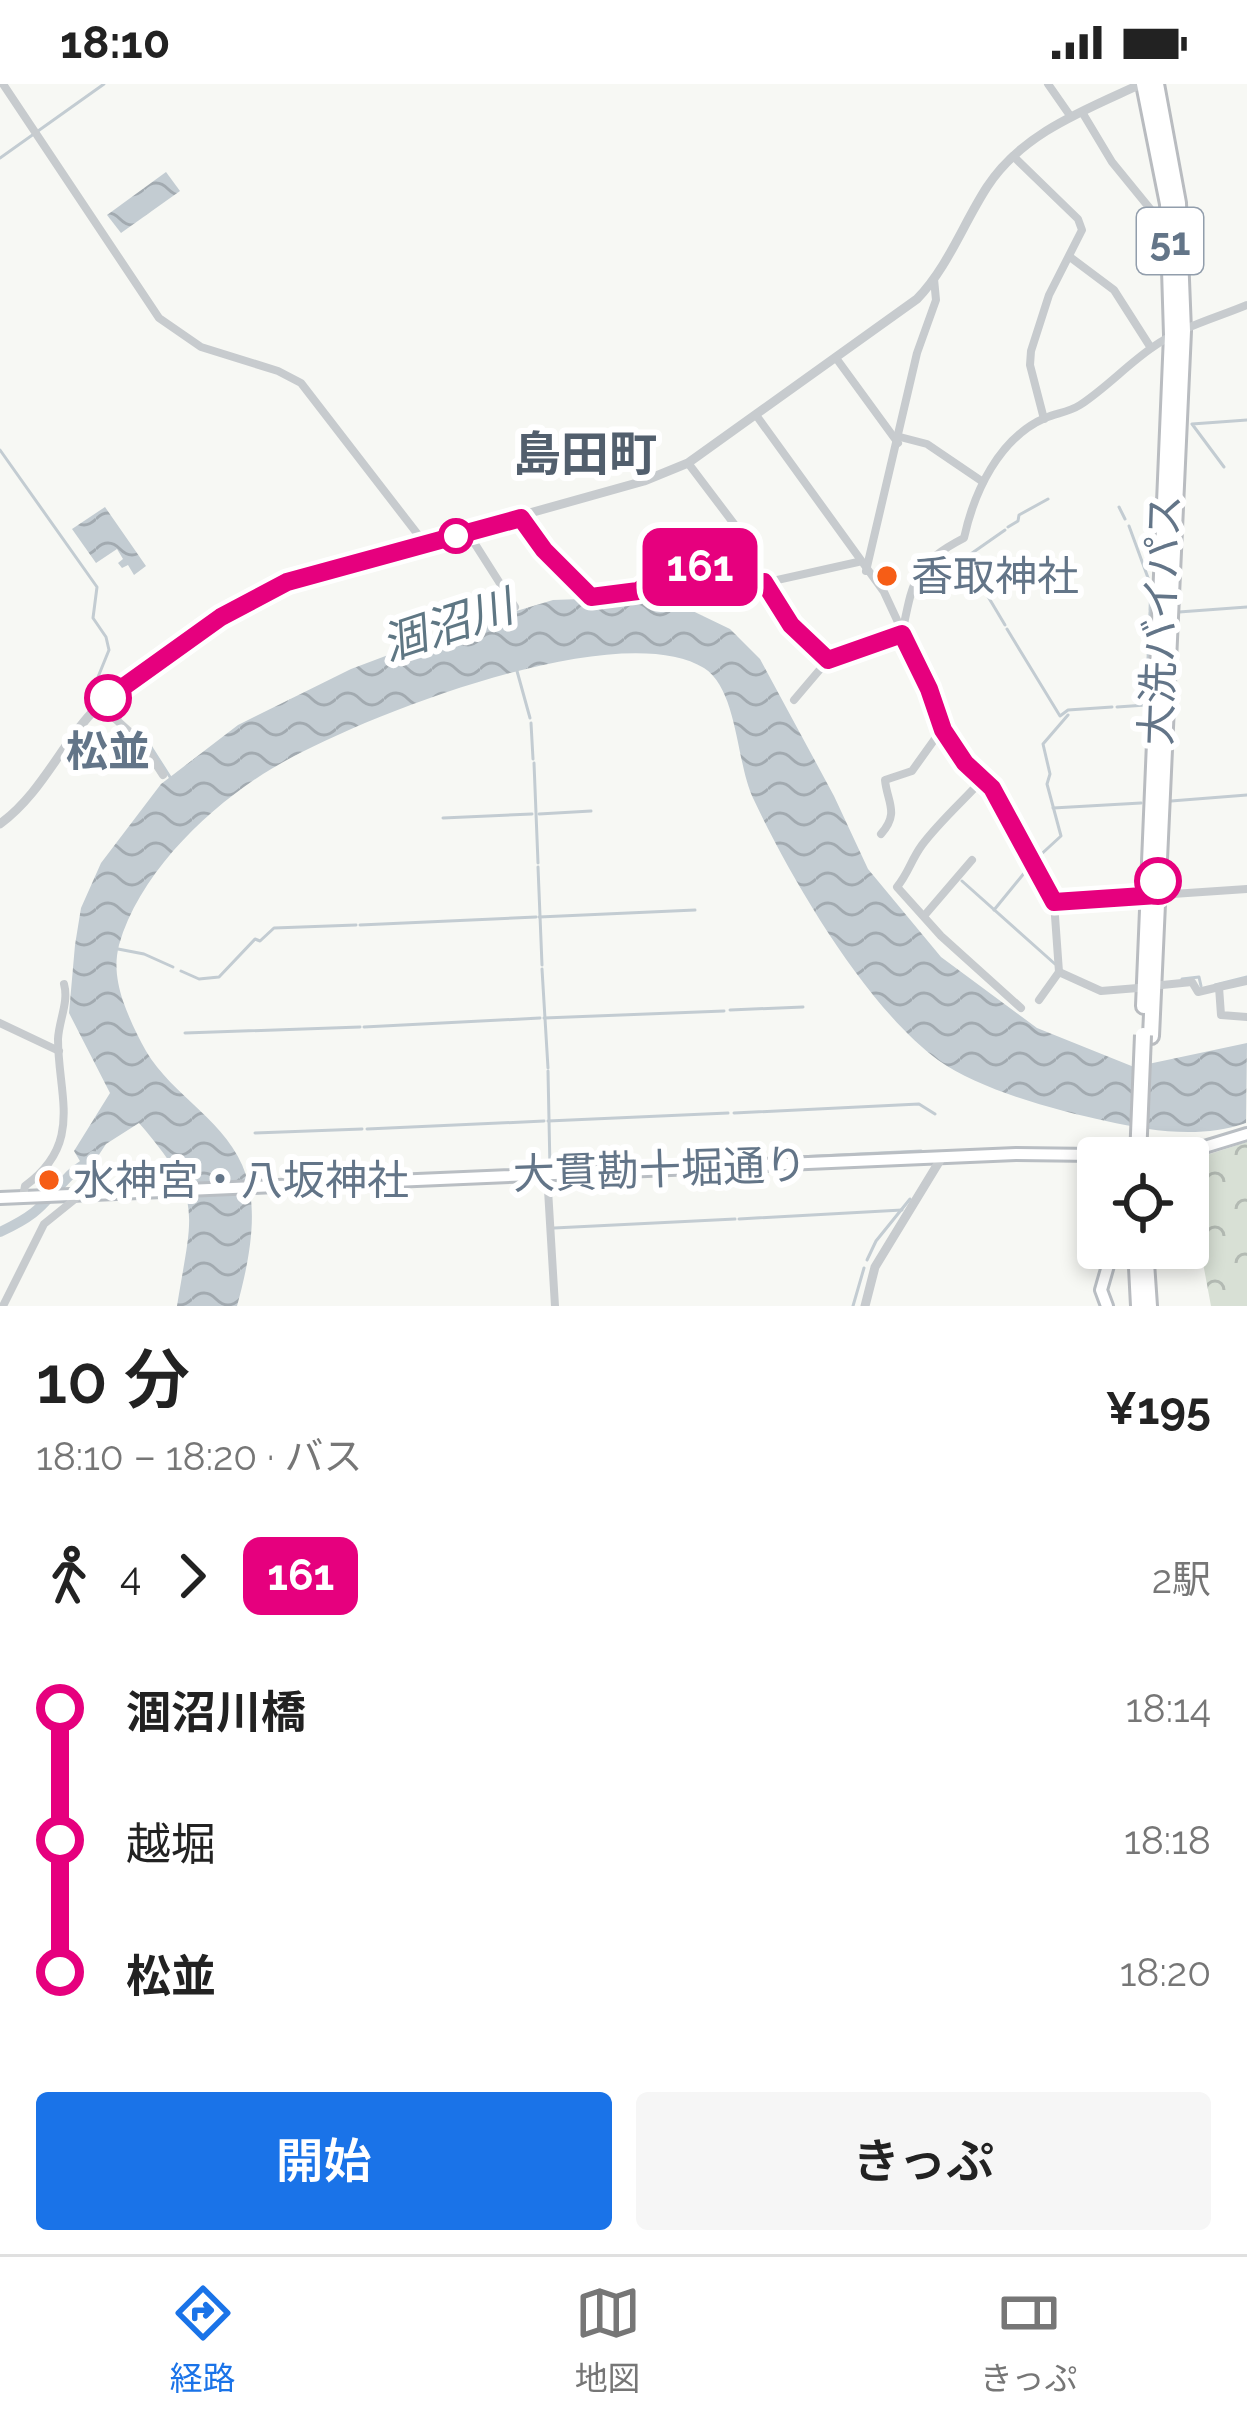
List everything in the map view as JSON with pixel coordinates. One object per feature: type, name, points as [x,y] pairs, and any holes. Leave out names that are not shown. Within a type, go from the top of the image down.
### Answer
[{"type":"highway","name":"大洗バイパス","points":[[1143,84],[1159,148],[1178,333],[1143,1137]]},
{"type":"highway","name":"大洗バイパス","points":[[1153,895],[1159,877],[1178,333],[1178,203],[1156,84]]},
{"type":"highway","points":[[1137,1269],[1139,1306]]},
{"type":"highway","points":[[1146,1269],[1149,1306]]},
{"type":"main road","name":"大貫勘十堀通り","points":[[1209,1146],[1247,1134]]},
{"type":"main road","name":"大貫勘十堀通り","points":[[0,1198],[1077,1154]]},
{"type":"main road","points":[[1107,1269],[1101,1290],[1107,1306]]},
{"type":"street","points":[[3,84],[159,318],[182,338],[209,351],[302,383],[426,544]]},
{"type":"street","points":[[1048,84],[1170,230]]},
{"type":"street","points":[[0,824],[41,785],[100,705],[254,598],[305,576],[521,518],[688,464],[908,307],[934,279],[989,183],[1013,156],[1076,114],[1143,84]]},
{"type":"street","points":[[1013,156],[1078,219],[1082,235],[1049,295],[1031,351],[1030,365],[1044,419]]},
{"type":"street","points":[[1070,256],[1114,290],[1151,348]]},
{"type":"street","points":[[866,571],[917,353],[936,300],[934,279]]},
{"type":"street","points":[[902,634],[920,573],[933,554],[964,538],[983,482],[1006,449],[1044,419],[1078,406],[1151,348],[1247,305]]},
{"type":"street","points":[[836,358],[899,440],[927,444],[983,482]]},
{"type":"street","points":[[756,415],[884,592],[929,689],[942,729],[965,763],[992,788],[1054,902],[1059,972],[1040,1000]]},
{"type":"street","points":[[688,464],[747,541],[764,582],[791,625],[828,660]]},
{"type":"street","points":[[521,518],[544,550],[591,597],[638,591],[686,554],[726,598]]},
{"type":"street","points":[[468,533],[515,607]]},
{"type":"street","points":[[711,607],[741,588],[858,561]]},
{"type":"street","points":[[794,700],[828,660],[902,634]]},
{"type":"street","points":[[100,705],[143,744],[163,775]]},
{"type":"street","points":[[881,834],[894,805],[886,780],[912,771],[942,729]]},
{"type":"street","points":[[983,779],[930,835],[897,887],[1021,1008]]},
{"type":"street","points":[[924,916],[972,860]]},
{"type":"street","points":[[1054,902],[1247,889]]},
{"type":"street","points":[[1059,972],[1101,992],[1138,988]]},
{"type":"street","points":[[1162,986],[1192,982],[1198,992],[1247,981]]},
{"type":"street","points":[[25,1197],[25,1186],[54,1150],[64,1124],[66,1100],[59,1052],[67,994],[64,984]]},
{"type":"street","points":[[1220,987],[1221,1015],[1247,1017]]},
{"type":"street","points":[[0,1023],[59,1052]]},
{"type":"street","points":[[865,1306],[874,1267],[942,1157]]},
{"type":"street","points":[[548,1173],[555,1306]]},
{"type":"street","points":[[4,1306],[44,1224],[75,1195]]},
{"type":"green space","points":[[1247,1142],[1247,1306],[1211,1306],[1204,1269],[1209,1269],[1209,1154]]},
{"type":"water","points":[[166,172],[180,191],[121,233],[107,215]]},
{"type":"water","points":[[105,507],[146,566],[134,575],[128,565],[122,568],[118,563],[123,559],[117,549],[96,563],[72,529]]},
{"type":"water","points":[[553,600],[674,602],[730,629],[760,659],[868,869],[941,957],[1037,1028],[1134,1067],[1247,1043],[1246,1123],[1194,1132],[1123,1125],[1019,1098],[938,1060],[884,1008],[809,903],[753,798],[730,709],[715,678],[704,668],[663,655],[609,654],[547,664],[415,703],[263,774],[197,826],[142,894],[117,952],[123,1001],[157,1067],[214,1124],[238,1156],[252,1207],[248,1258],[237,1306],[177,1306],[189,1227],[184,1190],[175,1170],[139,1123],[106,1144],[87,1173],[74,1151],[110,1093],[69,1013],[81,908],[101,863],[161,784],[238,725],[351,669],[460,628]]},
{"type":"waterway","points":[[0,158],[104,84]]},
{"type":"waterway","points":[[1224,467],[1192,424],[1247,420]]},
{"type":"waterway","points":[[0,450],[97,587],[93,618],[109,650],[98,677],[99,694],[120,718]]},
{"type":"waterway","points":[[1008,527],[1048,499]]},
{"type":"waterway","points":[[1119,507],[1125,519]]},
{"type":"waterway","points":[[1129,526],[1151,586],[1150,610]]},
{"type":"waterway","points":[[1005,530],[965,558],[1005,625]]},
{"type":"waterway","points":[[1179,612],[1247,607]]},
{"type":"waterway","points":[[1117,707],[1146,705],[1150,612]]},
{"type":"waterway","points":[[1007,629],[1060,716],[1068,710],[1112,707]]},
{"type":"waterway","points":[[517,671],[530,718]]},
{"type":"waterway","points":[[1036,859],[1061,836],[1047,784],[1050,774],[1043,744],[1068,715]]},
{"type":"waterway","points":[[531,723],[533,759]]},
{"type":"waterway","points":[[136,733],[147,741],[170,777]]},
{"type":"waterway","points":[[534,763],[538,863]]},
{"type":"waterway","points":[[1171,801],[1247,795]]},
{"type":"waterway","points":[[1053,808],[1141,803]]},
{"type":"waterway","points":[[539,814],[591,811]]},
{"type":"waterway","points":[[443,818],[532,814]]},
{"type":"waterway","points":[[994,910],[1030,866]]},
{"type":"waterway","points":[[538,867],[542,965]]},
{"type":"waterway","points":[[962,881],[1055,964]]},
{"type":"waterway","points":[[539,917],[695,910]]},
{"type":"waterway","points":[[360,925],[536,917]]},
{"type":"waterway","points":[[181,971],[199,979],[219,977],[255,939],[260,941],[274,928],[356,925]]},
{"type":"waterway","points":[[118,949],[173,967]]},
{"type":"waterway","points":[[542,969],[548,1068]]},
{"type":"waterway","points":[[1182,979],[1199,977],[1201,986]]},
{"type":"waterway","points":[[1215,985],[1247,977]]},
{"type":"waterway","points":[[730,1010],[803,1007]]},
{"type":"waterway","points":[[544,1018],[724,1011]]},
{"type":"waterway","points":[[364,1027],[540,1018]]},
{"type":"waterway","points":[[185,1033],[360,1027]]},
{"type":"waterway","points":[[548,1071],[550,1169]]},
{"type":"waterway","points":[[734,1113],[919,1104],[935,1114]]},
{"type":"waterway","points":[[548,1121],[728,1113]]},
{"type":"waterway","points":[[367,1129],[544,1121]]},
{"type":"waterway","points":[[255,1133],[362,1129]]},
{"type":"waterway","points":[[737,1160],[921,1151]]},
{"type":"waterway","points":[[0,1232],[33,1214],[93,1156]]},
{"type":"waterway","points":[[549,1168],[731,1160]]},
{"type":"waterway","points":[[377,1176],[546,1169]]},
{"type":"waterway","points":[[283,1180],[363,1177]]},
{"type":"waterway","points":[[867,1260],[910,1199]]},
{"type":"waterway","points":[[739,1219],[902,1210]]},
{"type":"waterway","points":[[554,1228],[735,1219]]},
{"type":"waterway","points":[[853,1306],[864,1268]]},
{"type":"bus line","name":"161","points":[[108,698],[221,617],[287,582],[521,518],[544,550],[591,597],[638,591],[690,554],[726,598],[764,582],[791,625],[828,660],[902,634],[943,730],[965,763],[992,788],[1054,902],[1158,895],[1158,881]]},
{"type":"place","name":"香取神社","points":[[887,576]]},
{"type":"place","name":"松並","points":[[108,698]]},
{"type":"place","name":"水神宮・八坂神社","points":[[49,1180]]},
{"type":"district","name":"島田町","points":[[585,454]]},
{"type":"water label","name":"涸沼川","points":[[447,625]]}]
